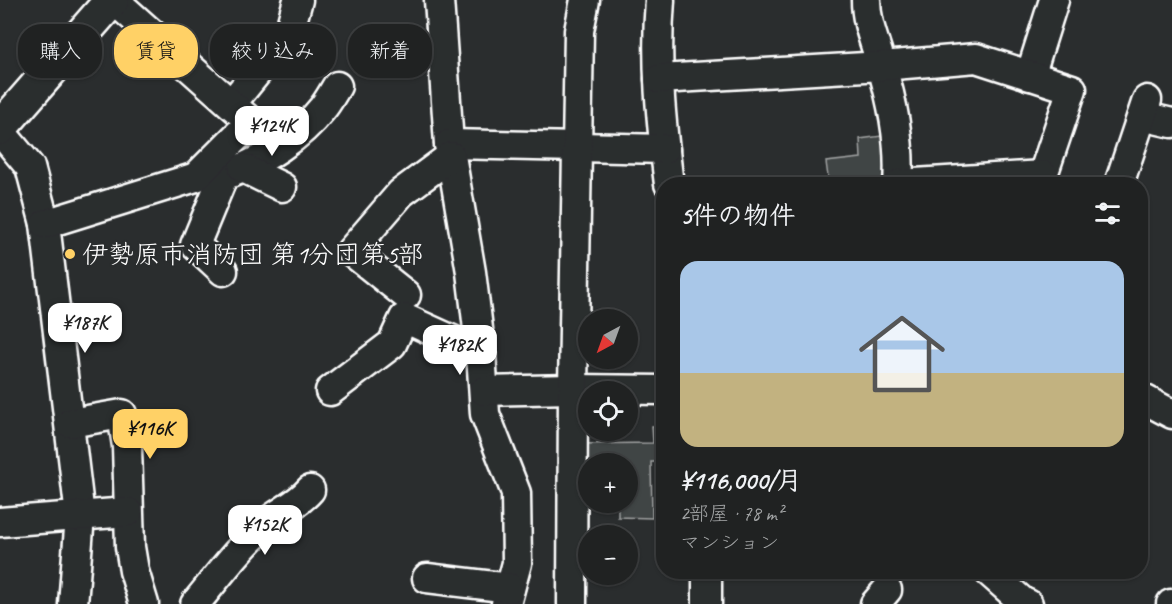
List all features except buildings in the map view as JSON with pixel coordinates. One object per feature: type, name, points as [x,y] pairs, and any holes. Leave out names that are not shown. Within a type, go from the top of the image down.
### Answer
[{"type":"main road","points":[[0,129],[113,0]]},
{"type":"street","points":[[45,224],[196,177],[251,122],[113,0]]},
{"type":"street","points":[[232,103],[289,33],[298,0]]},
{"type":"street","points":[[427,578],[508,596],[517,563],[516,493],[485,414],[481,353],[471,272],[450,150],[439,0]]},
{"type":"street","points":[[572,604],[579,31],[585,0]]},
{"type":"street","points":[[660,0],[657,35],[659,79],[668,177]]},
{"type":"street","points":[[866,0],[866,16],[896,120],[898,177]]},
{"type":"street","points":[[1030,76],[1054,0]]},
{"type":"street","points":[[659,79],[976,58],[1072,89],[1045,177]]},
{"type":"street","points":[[212,163],[231,173],[266,156],[294,136],[322,110],[337,86]]},
{"type":"street","points":[[1121,177],[1144,108],[1172,123]]},
{"type":"street","points":[[0,129],[30,167],[45,224],[80,516],[73,604]]},
{"type":"street","points":[[406,295],[351,250],[401,193],[450,150],[577,146],[665,149]]},
{"type":"street","points":[[212,163],[221,182],[195,244],[223,271]]},
{"type":"street","points":[[243,168],[282,187]]},
{"type":"street","points":[[330,391],[392,344],[404,318],[481,353]]},
{"type":"street","points":[[484,391],[656,390]]},
{"type":"street","points":[[1148,401],[1172,414]]},
{"type":"street","points":[[70,423],[122,414],[127,446],[128,512],[134,571],[144,604]]},
{"type":"street","points":[[195,604],[242,546],[271,519],[296,503],[310,490]]},
{"type":"street","points":[[0,522],[128,512]]},
{"type":"street","points":[[707,579],[707,604]]},
{"type":"street","points":[[997,579],[1028,604]]},
{"type":"shaded area","points":[[889,135],[889,177],[828,177],[826,162],[861,158],[860,139]]},
{"type":"shaded area","points":[[652,426],[656,426],[656,462],[651,462],[652,518],[618,517],[618,513],[638,513],[638,453],[578,453],[578,444],[653,443]]},
{"type":"place","name":"伊勢原市消防団 第1分団第5部","points":[[70,254]]}]
